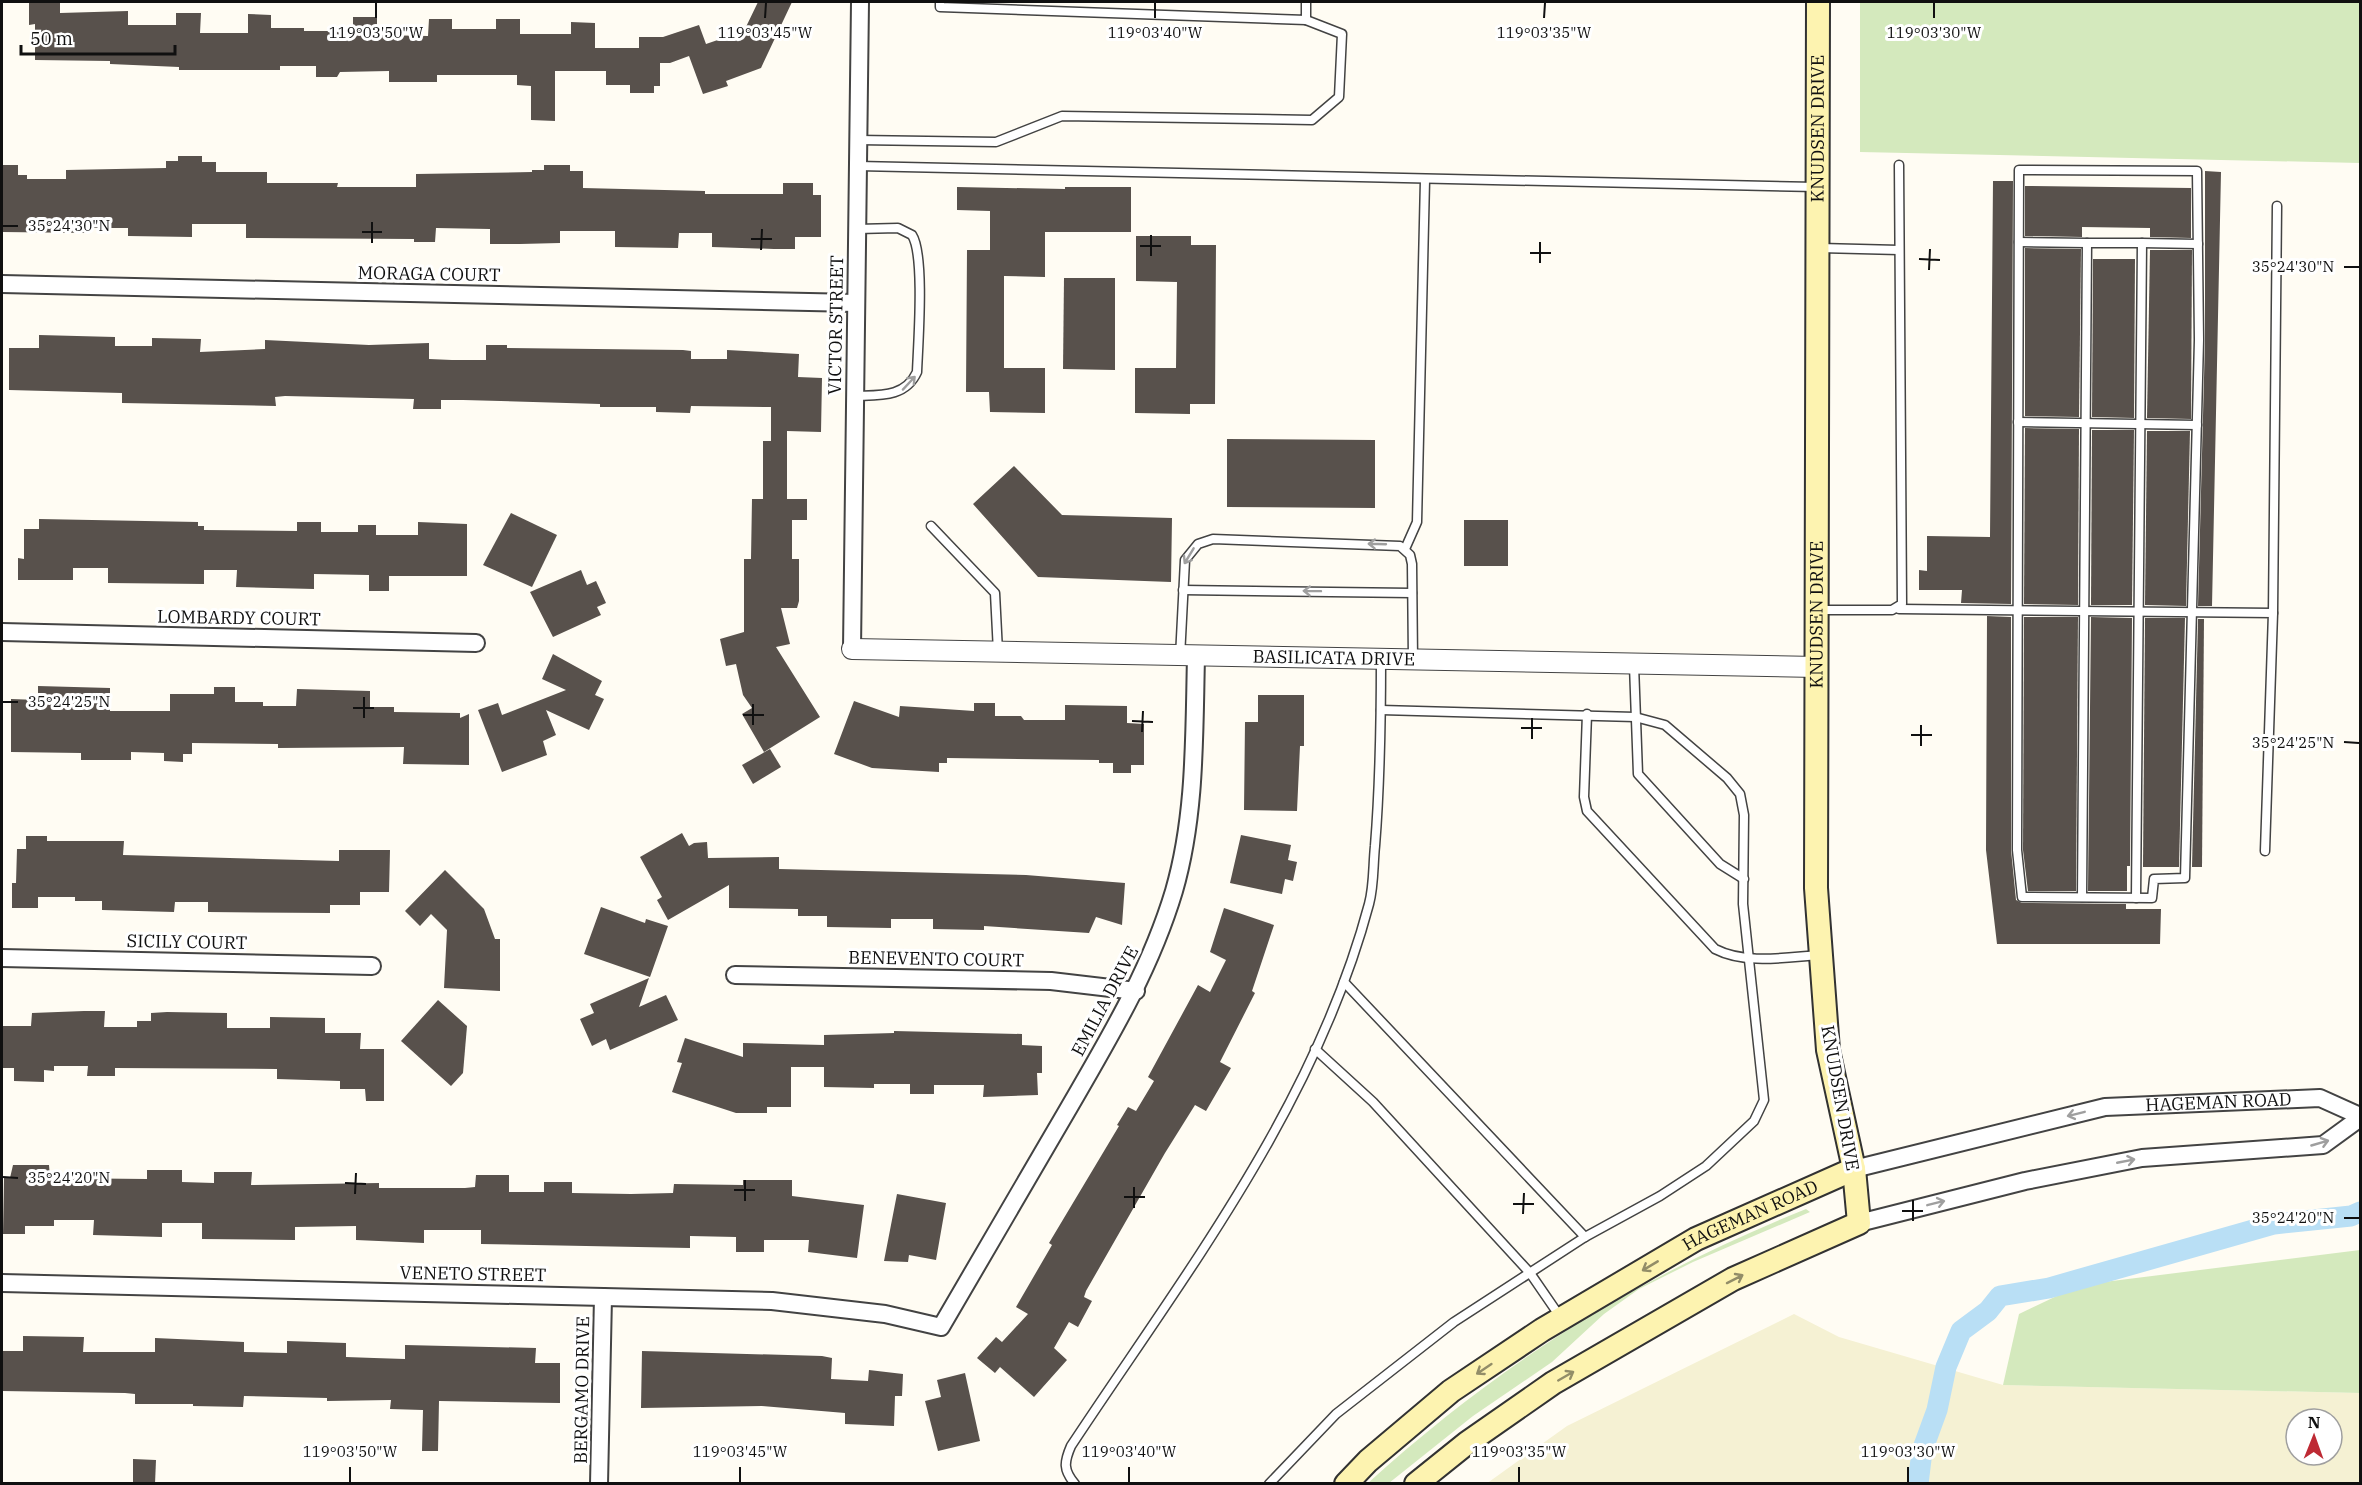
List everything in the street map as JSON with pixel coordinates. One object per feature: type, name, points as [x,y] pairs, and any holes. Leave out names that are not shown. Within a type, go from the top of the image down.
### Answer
[{"type":"main road","name":"KNUDSEN DRIVE","points":[[1818,2],[1820,187],[1816,888],[1828,1050],[1854,1169],[1859,1223]]},
{"type":"main road","name":"HAGEMAN ROAD","points":[[1346,1484],[1368,1461],[1451,1391],[1562,1319],[1696,1239],[1854,1169]]},
{"type":"main road","name":"HAGEMAN ROAD","points":[[1416,1484],[1467,1443],[1553,1383],[1733,1279],[1859,1223]]},
{"type":"street","name":"VICTOR STREET","points":[[852,649],[860,2]]},
{"type":"street","name":"MORAGA COURT","points":[[2,284],[856,303]]},
{"type":"street","name":"LOMBARDY COURT","points":[[2,632],[476,643]]},
{"type":"street","name":"BASILICATA DRIVE","points":[[852,649],[1817,667]]},
{"type":"street","name":"EMILIA DRIVE","points":[[941,1327],[1136,991],[1155,946],[1174,890],[1186,832],[1193,774],[1188,657]]},
{"type":"street","name":"SICILY COURT","points":[[2,958],[372,966]]},
{"type":"street","name":"BENEVENTO COURT","points":[[735,975],[1051,981],[1136,991]]},
{"type":"street","name":"HAGEMAN ROAD","points":[[1854,1169],[2105,1107],[2320,1098],[2361,1117],[2323,1145],[2142,1158],[2025,1181],[1859,1223]]},
{"type":"street","name":"VENETO STREET","points":[[2,1283],[772,1301],[885,1314],[941,1327]]},
{"type":"street","name":"BERGAMO DRIVE","points":[[599,1484],[603,1297]]},
{"type":"lane","points":[[858,140],[996,142],[1062,116],[1312,120],[1339,97],[1342,34],[1306,20],[940,7],[940,2]]},
{"type":"lane","points":[[1306,2],[1306,20]]},
{"type":"lane","points":[[1899,165],[1903,600],[1899,609]]},
{"type":"lane","points":[[858,166],[1820,187]]},
{"type":"lane","points":[[2019,170],[2197,171],[2198,244],[2197,425],[2185,878],[2154,879],[2152,898],[2022,897],[2018,850],[2019,170]]},
{"type":"lane","points":[[1405,549],[1417,522],[1425,180]]},
{"type":"lane","points":[[2265,850],[2273,613],[2277,206]]},
{"type":"lane","points":[[855,396],[893,394],[914,381],[917,372],[919,288],[918,247],[912,235],[898,228],[857,229]]},
{"type":"lane","points":[[2019,242],[2198,244]]},
{"type":"lane","points":[[2082,897],[2087,243]]},
{"type":"lane","points":[[2136,898],[2142,243]]},
{"type":"lane","points":[[1819,248],[1899,250]]},
{"type":"lane","points":[[2018,423],[2197,425]]},
{"type":"lane","points":[[931,526],[995,593],[998,652]]},
{"type":"lane","points":[[1188,657],[1183,590],[1186,556],[1198,544],[1213,539],[1394,544],[1405,549],[1412,564],[1413,661]]},
{"type":"lane","points":[[1183,590],[1412,593]]},
{"type":"lane","points":[[1817,610],[2273,613]]},
{"type":"lane","points":[[1074,1484],[1066,1474],[1064,1462],[1071,1446],[1205,1249],[1286,1111],[1316,1049],[1344,982],[1370,902],[1380,786],[1381,660]]},
{"type":"lane","points":[[1634,664],[1636,766],[1641,779],[1720,864],[1744,879]]},
{"type":"lane","points":[[1269,1484],[1336,1414],[1454,1322],[1585,1237],[1660,1196],[1706,1166],[1754,1121],[1761,1111],[1764,1100],[1763,1072],[1743,904],[1744,815],[1740,794],[1727,778],[1665,725],[1635,717],[1380,710]]},
{"type":"lane","points":[[1587,714],[1584,797],[1587,811],[1715,949],[1728,956],[1750,958],[1821,956]]},
{"type":"lane","points":[[1344,982],[1585,1237]]},
{"type":"lane","points":[[1316,1049],[1373,1102],[1530,1273],[1562,1319]]},
{"type":"shaded area","points":[[1794,1314],[1839,1337],[2003,1385],[2360,1393],[2360,1483],[1486,1484],[1567,1426]]},
{"type":"green space","points":[[1860,2],[2360,2],[2360,163],[1860,152]]},
{"type":"green space","points":[[1806,1209],[1810,1212],[1693,1262],[1639,1289],[1604,1314],[1552,1362],[1473,1416],[1389,1483],[1367,1484],[1469,1399],[1574,1326],[1629,1293],[1686,1263]]},
{"type":"green space","points":[[2360,1250],[2360,1393],[2003,1385],[2019,1314],[2080,1285]]},
{"type":"building","points":[[29,2],[60,2],[60,13],[128,11],[128,25],[176,25],[176,13],[201,13],[200,33],[248,33],[248,14],[271,15],[271,28],[304,28],[304,31],[353,31],[353,17],[377,17],[377,35],[428,36],[429,19],[452,19],[452,29],[496,29],[496,19],[520,19],[520,34],[571,34],[571,22],[595,23],[595,48],[639,48],[639,37],[663,37],[699,25],[706,44],[744,31],[758,2],[792,2],[761,68],[726,81],[728,86],[703,94],[689,56],[670,63],[660,63],[660,86],[654,86],[654,93],[630,93],[630,85],[606,85],[606,71],[555,71],[555,121],[531,120],[531,86],[517,85],[517,75],[437,75],[437,82],[389,82],[389,71],[340,72],[337,77],[316,77],[316,66],[280,66],[280,70],[179,70],[179,67],[110,64],[110,61],[35,60],[35,24],[29,25]]},
{"type":"building","points":[[178,156],[202,156],[202,162],[216,162],[216,172],[267,172],[267,183],[338,183],[337,187],[416,187],[416,174],[532,172],[532,170],[544,170],[544,165],[570,165],[570,171],[583,171],[583,188],[705,191],[705,194],[783,194],[783,183],[813,183],[813,195],[821,195],[821,237],[795,237],[795,249],[774,249],[712,247],[712,233],[679,233],[678,248],[615,247],[615,231],[560,231],[560,243],[520,244],[490,244],[490,229],[436,228],[435,242],[414,242],[414,239],[246,238],[246,224],[192,224],[192,237],[128,236],[128,228],[91,228],[91,233],[2,232],[2,165],[18,165],[18,175],[27,175],[27,179],[66,179],[66,170],[166,168],[166,161],[178,161]]},
{"type":"building","points":[[2205,171],[2221,172],[2212,606],[2198,606],[2205,340]]},
{"type":"building","points":[[1993,181],[2013,181],[2011,604],[1961,603],[1962,590],[1919,590],[1919,570],[1927,571],[1927,536],[1990,537]]},
{"type":"building","points":[[2025,186],[2191,188],[2191,238],[2150,237],[2150,228],[2082,227],[2082,237],[2025,236]]},
{"type":"building","points":[[957,187],[1065,189],[1065,187],[1131,187],[1131,232],[1045,232],[1045,277],[1004,276],[1004,368],[1045,368],[1045,413],[990,412],[989,392],[966,392],[967,250],[990,250],[990,211],[957,210]]},
{"type":"building","points":[[1136,236],[1191,236],[1191,245],[1216,245],[1215,404],[1190,404],[1190,414],[1135,413],[1135,368],[1176,368],[1177,282],[1136,281]]},
{"type":"building","points":[[2025,248],[2081,249],[2079,417],[2025,416]]},
{"type":"building","points":[[2150,250],[2192,250],[2191,419],[2147,418]]},
{"type":"building","points":[[2093,259],[2135,259],[2134,418],[2092,417]]},
{"type":"building","points":[[1064,278],[1115,278],[1115,370],[1063,369]]},
{"type":"building","points":[[39,335],[115,337],[115,346],[152,346],[152,338],[201,339],[200,352],[265,349],[265,340],[369,345],[429,343],[429,359],[452,360],[486,360],[486,345],[507,345],[507,348],[683,350],[691,351],[691,359],[727,359],[727,350],[799,354],[798,377],[822,378],[821,432],[787,431],[787,499],[807,499],[807,520],[792,520],[792,559],[799,559],[799,601],[797,608],[781,608],[790,644],[776,647],[820,717],[764,752],[742,714],[752,708],[743,695],[736,664],[726,666],[720,639],[744,632],[744,559],[751,559],[752,499],[763,499],[763,441],[771,441],[771,407],[691,406],[690,413],[656,412],[656,407],[600,407],[600,404],[441,400],[441,409],[413,409],[414,399],[285,396],[275,397],[276,406],[122,403],[122,393],[9,390],[9,348],[39,348]]},
{"type":"building","points":[[2025,428],[2079,429],[2078,605],[2024,604]]},
{"type":"building","points":[[2092,430],[2134,430],[2132,605],[2091,605]]},
{"type":"building","points":[[2147,431],[2190,431],[2186,606],[2145,605]]},
{"type":"building","points":[[1227,439],[1375,440],[1375,508],[1227,507]]},
{"type":"building","points":[[1014,466],[1062,515],[1172,518],[1171,582],[1038,577],[973,504]]},
{"type":"building","points":[[511,513],[557,535],[532,587],[483,565]]},
{"type":"building","points":[[39,519],[198,522],[198,526],[204,526],[204,530],[297,531],[297,522],[321,522],[321,532],[358,532],[358,525],[376,525],[376,535],[418,535],[418,522],[467,524],[467,576],[389,576],[389,591],[369,591],[369,575],[314,574],[314,589],[236,587],[237,570],[204,570],[204,584],[108,583],[108,568],[73,568],[73,580],[18,580],[18,558],[24,559],[24,529],[39,529]]},
{"type":"building","points":[[1464,520],[1508,520],[1508,566],[1464,566]]},
{"type":"building","points":[[581,570],[587,585],[596,581],[606,603],[597,607],[601,615],[553,637],[530,592]]},
{"type":"building","points":[[1987,616],[2011,617],[2011,850],[2016,900],[2022,903],[2126,904],[2126,909],[2161,909],[2160,944],[1997,944],[1986,850]]},
{"type":"building","points":[[2024,617],[2078,617],[2076,891],[2028,891],[2023,850]]},
{"type":"building","points":[[2091,617],[2132,618],[2130,866],[2127,866],[2127,891],[2088,891]]},
{"type":"building","points":[[2145,618],[2185,618],[2179,867],[2143,867]]},
{"type":"building","points":[[2198,619],[2204,619],[2202,867],[2192,867]]},
{"type":"building","points":[[553,654],[602,681],[595,695],[604,699],[589,730],[546,710],[556,735],[543,741],[547,755],[502,772],[478,710],[498,703],[502,715],[566,690],[542,679]]},
{"type":"building","points":[[38,686],[110,688],[110,711],[170,711],[170,694],[214,694],[214,687],[235,687],[235,702],[263,702],[263,706],[296,706],[297,689],[370,691],[370,707],[394,707],[394,712],[460,713],[460,718],[469,714],[469,765],[403,764],[404,747],[278,748],[278,744],[192,743],[192,754],[183,754],[183,762],[164,761],[164,753],[131,752],[131,760],[81,760],[81,753],[11,752],[11,699],[38,700]]},
{"type":"building","points":[[1258,695],[1304,695],[1304,746],[1300,746],[1297,811],[1244,810],[1245,722],[1258,722]]},
{"type":"building","points":[[854,701],[899,717],[900,706],[974,711],[974,703],[995,703],[995,716],[1021,716],[1024,720],[1065,720],[1065,705],[1127,706],[1127,723],[1144,724],[1144,765],[1131,765],[1131,773],[1113,773],[1113,763],[1099,763],[1099,760],[947,758],[947,763],[939,763],[939,772],[872,768],[834,754]]},
{"type":"building","points":[[770,749],[781,767],[753,784],[742,765]]},
{"type":"building","points":[[682,833],[689,846],[694,843],[707,842],[708,858],[779,857],[779,869],[1026,875],[1125,883],[1122,925],[1096,917],[1089,933],[984,926],[984,930],[933,929],[933,919],[891,919],[891,928],[827,927],[827,916],[798,916],[798,909],[729,908],[729,885],[668,920],[657,900],[662,897],[640,857]]},
{"type":"building","points":[[1241,835],[1291,845],[1288,860],[1297,862],[1293,881],[1285,879],[1282,894],[1230,883]]},
{"type":"building","points":[[26,836],[47,836],[47,841],[124,841],[123,855],[339,861],[339,850],[390,850],[389,892],[360,892],[360,905],[330,905],[330,913],[208,912],[208,902],[175,902],[174,912],[102,910],[102,901],[75,901],[75,897],[38,897],[38,908],[12,908],[12,883],[16,883],[17,849],[26,849]]},
{"type":"building","points":[[445,870],[484,909],[495,939],[500,939],[500,991],[444,988],[447,930],[431,914],[420,926],[405,911]]},
{"type":"building","points":[[601,907],[645,923],[646,919],[668,926],[650,977],[584,954]]},
{"type":"building","points":[[1224,908],[1274,925],[1252,991],[1255,993],[1220,1062],[1231,1068],[1206,1111],[1195,1105],[1165,1153],[1086,1291],[1084,1297],[1092,1301],[1078,1327],[1069,1322],[1054,1348],[1067,1360],[1034,1397],[1000,1367],[995,1373],[977,1358],[996,1337],[1002,1342],[1028,1314],[1016,1307],[1052,1245],[1049,1243],[1128,1107],[1136,1111],[1154,1081],[1148,1077],[1198,985],[1210,992],[1226,960],[1210,952]]},
{"type":"building","points":[[649,978],[639,1007],[666,995],[678,1020],[610,1050],[606,1039],[592,1046],[580,1019],[594,1013],[590,1004]]},
{"type":"building","points":[[438,1000],[467,1026],[463,1073],[451,1086],[401,1041]]},
{"type":"building","points":[[105,1011],[104,1027],[137,1027],[137,1021],[151,1021],[151,1013],[167,1012],[227,1013],[227,1028],[270,1028],[270,1017],[325,1018],[325,1033],[361,1033],[360,1049],[384,1049],[384,1101],[366,1101],[365,1089],[340,1089],[340,1081],[277,1079],[277,1069],[115,1068],[115,1076],[87,1076],[88,1066],[54,1066],[54,1071],[44,1070],[44,1082],[14,1081],[14,1068],[3,1068],[3,1026],[31,1026],[32,1013]]},
{"type":"building","points":[[894,1031],[1022,1034],[1022,1045],[1042,1046],[1042,1073],[1037,1073],[1038,1095],[983,1097],[984,1085],[934,1085],[934,1094],[910,1094],[910,1084],[874,1084],[874,1088],[824,1087],[824,1067],[791,1067],[791,1107],[767,1107],[767,1113],[736,1113],[672,1092],[682,1063],[677,1062],[685,1038],[743,1057],[743,1043],[824,1045],[824,1035],[894,1033]]},
{"type":"building","points":[[13,1165],[49,1165],[50,1178],[147,1179],[147,1170],[182,1170],[182,1182],[214,1183],[214,1172],[252,1172],[251,1185],[379,1183],[379,1188],[475,1187],[476,1175],[509,1175],[509,1192],[544,1192],[544,1182],[572,1182],[572,1193],[631,1194],[673,1193],[674,1184],[743,1185],[743,1180],[792,1180],[792,1196],[864,1205],[857,1258],[808,1252],[809,1240],[764,1240],[764,1252],[736,1252],[736,1237],[690,1236],[690,1248],[481,1244],[481,1230],[424,1230],[424,1243],[356,1240],[356,1226],[295,1227],[295,1240],[202,1239],[202,1223],[162,1223],[162,1237],[93,1235],[94,1220],[54,1220],[54,1226],[25,1226],[25,1234],[3,1234],[4,1178],[10,1178]]},
{"type":"building","points":[[897,1194],[946,1203],[936,1260],[909,1255],[908,1262],[884,1261]]},
{"type":"building","points":[[23,1336],[84,1337],[83,1352],[155,1352],[155,1338],[244,1342],[244,1352],[287,1353],[287,1341],[346,1343],[346,1357],[405,1359],[405,1345],[536,1348],[535,1363],[560,1363],[560,1403],[439,1401],[438,1451],[422,1451],[423,1410],[390,1409],[391,1400],[327,1401],[327,1398],[244,1396],[243,1407],[193,1406],[193,1404],[135,1404],[135,1394],[125,1393],[2,1391],[2,1351],[23,1351]]},
{"type":"building","points":[[642,1351],[822,1356],[832,1358],[831,1379],[868,1381],[869,1370],[903,1374],[902,1396],[895,1396],[894,1426],[845,1424],[845,1413],[762,1406],[641,1408]]},
{"type":"building","points":[[965,1373],[980,1441],[938,1451],[925,1401],[941,1397],[937,1380]]},
{"type":"building","points":[[133,1459],[156,1460],[155,1484],[133,1484]]},
{"type":"waterway","points":[[1918,1484],[1922,1451],[1937,1410],[1946,1367],[1961,1331],[1988,1311],[2000,1296],[2049,1288],[2274,1224],[2351,1216],[2360,1212]]}]
